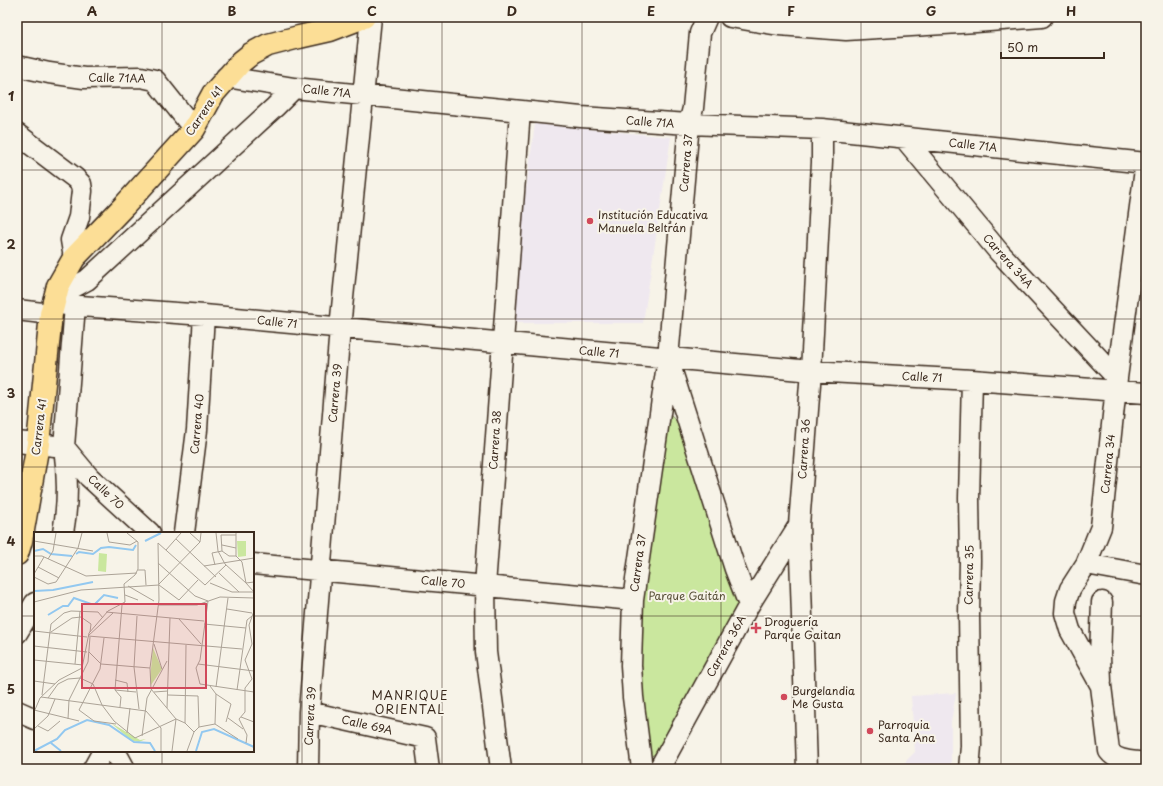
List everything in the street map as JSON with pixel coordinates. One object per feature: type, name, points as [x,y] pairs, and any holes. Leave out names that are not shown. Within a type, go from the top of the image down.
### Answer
[{"type":"main road","name":"Carrera 41","points":[[17,554],[21,541],[28,443],[53,305],[62,277],[74,258],[194,129],[213,94],[226,77],[241,62],[251,54],[264,48],[299,37],[330,30],[364,17]]},
{"type":"street","name":"Carrera 39","points":[[308,769],[309,712],[340,328],[371,17]]},
{"type":"street","name":"Carrera 37","points":[[642,769],[630,665],[633,600],[668,358],[689,124],[693,108],[700,33],[707,17]]},
{"type":"street","points":[[730,17],[779,25],[846,30],[1042,17]]},
{"type":"street","name":"Calle 71AA","points":[[17,66],[49,73],[84,78],[141,77],[155,80],[194,129]]},
{"type":"street","name":"Calle 71A","points":[[226,77],[294,88],[581,117],[689,124],[822,129],[1146,163]]},
{"type":"street","points":[[53,305],[87,280],[294,88]]},
{"type":"street","name":"Carrera 38","points":[[501,769],[486,652],[485,586],[520,111]]},
{"type":"street","name":"Carrera 36","points":[[807,769],[798,525],[811,371],[822,162],[822,129]]},
{"type":"street","points":[[17,134],[81,184],[82,191],[80,210],[71,240],[74,258]]},
{"type":"street","name":"Carrera 34A","points":[[905,138],[999,252],[1116,384]]},
{"type":"street","name":"Carrera 34","points":[[1146,163],[1144,190],[1116,384],[1101,527],[1086,564],[1070,589],[1066,601],[1065,613],[1070,630],[1101,686],[1109,751],[1112,756],[1117,759],[1146,763]]},
{"type":"street","name":"Calle 71","points":[[17,310],[53,305],[75,305],[204,315],[811,371],[972,380],[1116,384],[1146,393]]},
{"type":"street","points":[[63,532],[65,522],[67,470],[64,447],[75,305]]},
{"type":"street","name":"Carrera 40","points":[[184,532],[197,430],[204,315]]},
{"type":"street","name":"Carrera 37","points":[[668,358],[749,605]]},
{"type":"street","name":"Carrera 35","points":[[969,769],[971,746],[969,498],[972,380]]},
{"type":"street","points":[[28,443],[64,447]]},
{"type":"street","name":"Calle 70","points":[[64,447],[88,477],[149,532]]},
{"type":"street","name":"Carrera 36A","points":[[659,769],[749,605],[798,525]]},
{"type":"street","name":"Calle 70","points":[[254,564],[633,600]]},
{"type":"street","points":[[1086,564],[1146,575]]},
{"type":"street","points":[[1101,686],[1100,656],[1102,602]]},
{"type":"street","points":[[17,633],[34,605]]},
{"type":"street","points":[[17,711],[34,719]]},
{"type":"street","name":"Calle 69A","points":[[309,712],[425,738],[429,769]]},
{"type":"street","points":[[93,769],[102,752]]},
{"type":"street","points":[[112,752],[119,758],[125,769]]},
{"type":"shaded area","name":"Institución Educativa Manuela Beltrán","points":[[535,124],[671,137],[643,323],[515,323],[519,254]]},
{"type":"shaded area","points":[[956,693],[951,722],[951,769],[901,769],[915,752],[911,696]]},
{"type":"green space","name":"Parque Gaitán","points":[[668,413],[694,438],[749,605],[677,736],[647,760],[631,639]]},
{"type":"place","name":"Institución Educativa Manuela Beltrán","points":[[590,221]]},
{"type":"place","name":"Droguería Parque Gaitan","points":[[756,628]]},
{"type":"place","name":"Burgelandia Me Gusta","points":[[784,697]]},
{"type":"place","name":"Parroquia Santa Ana","points":[[870,731]]},
{"type":"district","name":"MANRIQUE ORIENTAL","points":[[410,703]]}]
